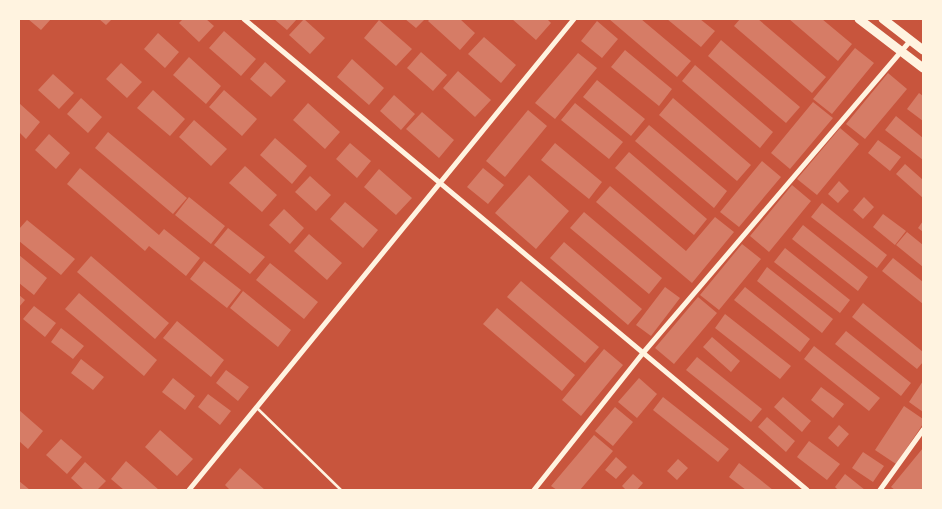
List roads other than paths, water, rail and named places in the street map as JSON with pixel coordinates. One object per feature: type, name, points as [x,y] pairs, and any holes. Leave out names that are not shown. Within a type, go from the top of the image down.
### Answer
[{"type":"main road","points":[[859,19],[923,68]]},
{"type":"main road","points":[[883,19],[923,50]]},
{"type":"street","points":[[244,19],[807,490]]},
{"type":"street","points":[[189,490],[574,19]]},
{"type":"street","points":[[534,490],[643,353],[911,40]]},
{"type":"street","points":[[880,490],[923,430]]},
{"type":"lane","points":[[257,408],[341,490]]}]
